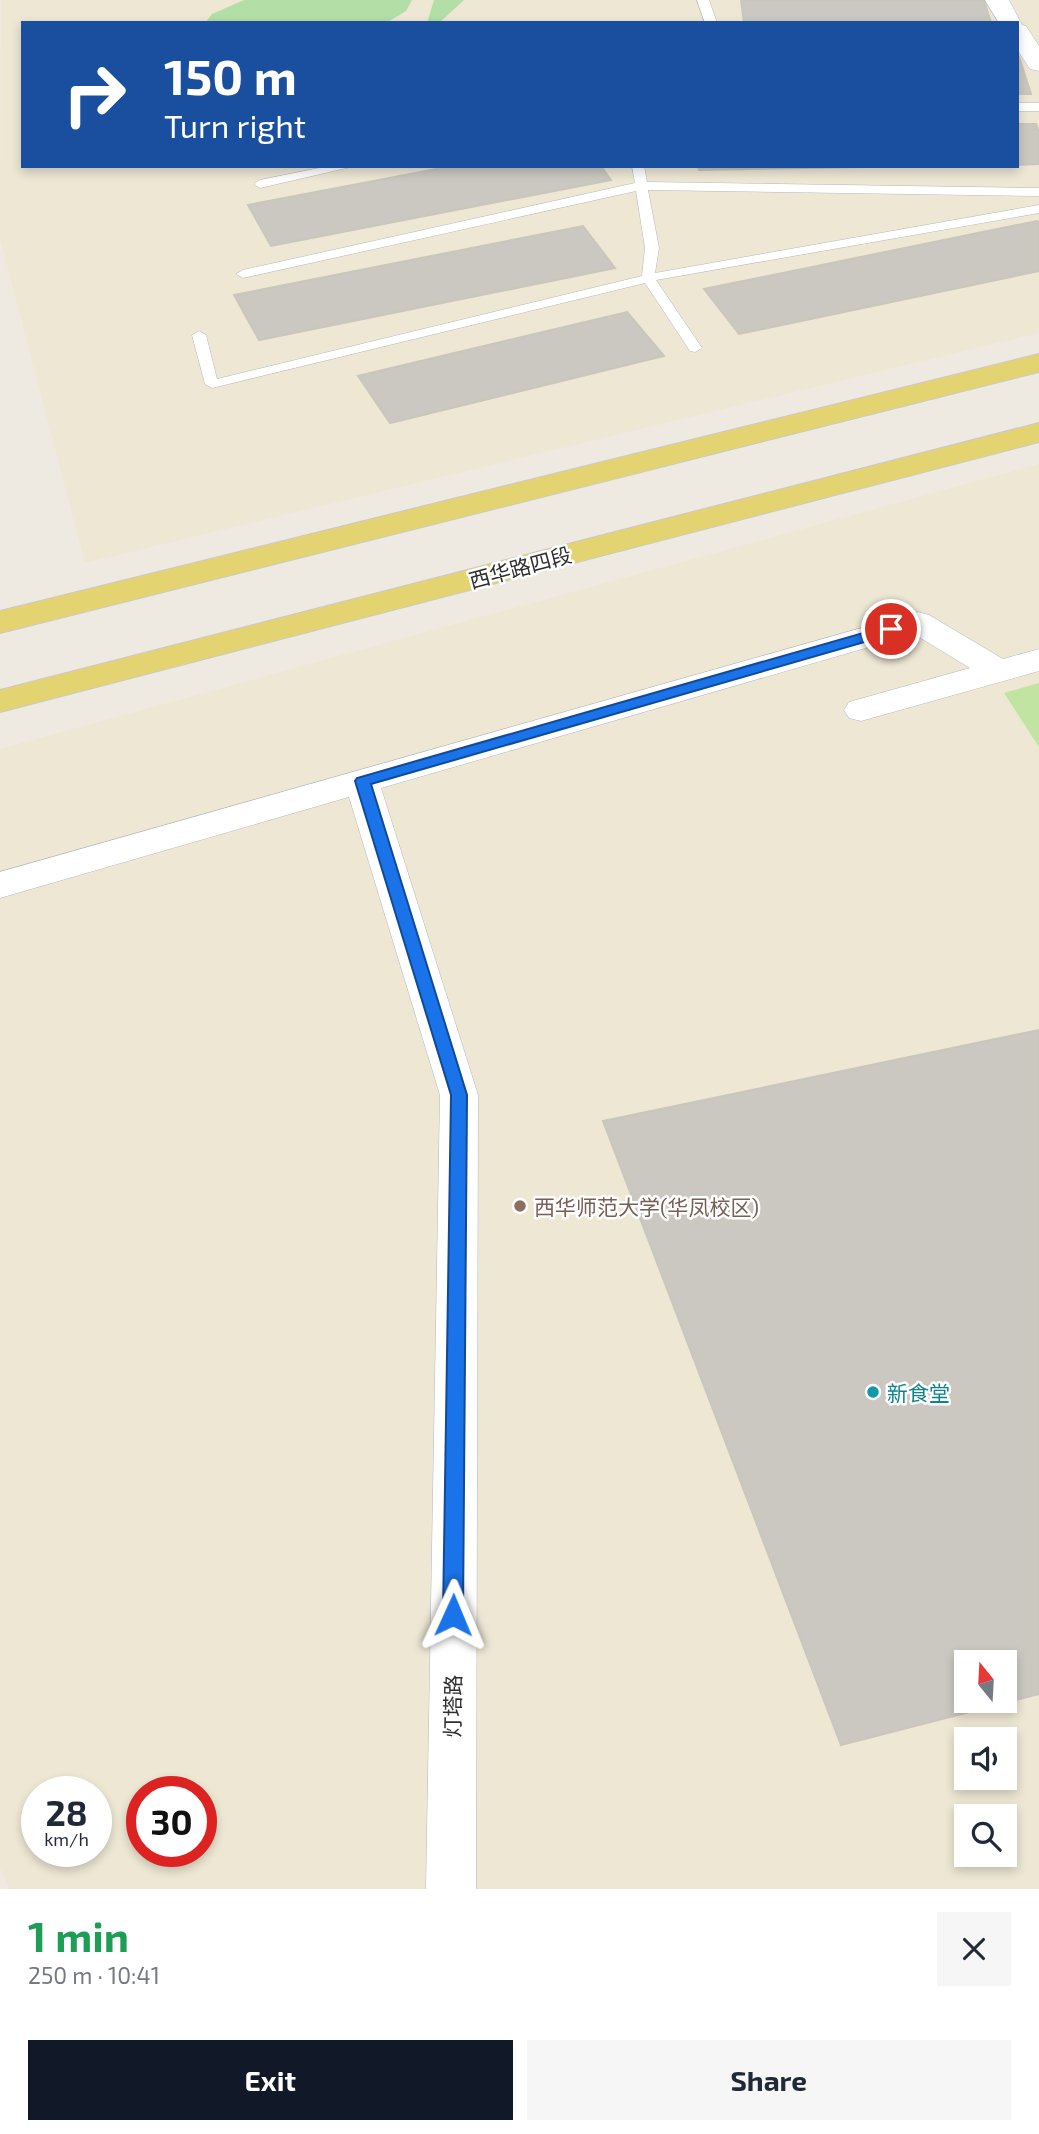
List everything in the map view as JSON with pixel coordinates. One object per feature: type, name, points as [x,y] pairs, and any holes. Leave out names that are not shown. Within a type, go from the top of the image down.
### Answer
[{"type":"main road","points":[[0,622],[1039,363]]},
{"type":"main road","name":"西华路四段","points":[[0,701],[1039,432]]},
{"type":"street","points":[[997,0],[1011,21]]},
{"type":"street","points":[[0,885],[918,622],[998,671]]},
{"type":"street","points":[[861,710],[1039,660]]},
{"type":"street","name":"灯塔路","points":[[362,781],[459,1095],[450,1889]]},
{"type":"lane","points":[[703,0],[710,21]]},
{"type":"lane","points":[[1019,107],[1039,107]]},
{"type":"lane","points":[[260,184],[339,168]]},
{"type":"lane","points":[[638,168],[652,248],[648,278],[695,348]]},
{"type":"lane","points":[[243,274],[640,186],[1039,192]]},
{"type":"lane","points":[[199,335],[212,384],[648,278],[1039,209]]},
{"type":"shaded area","points":[[1,0],[1039,0],[1039,333],[85,563],[0,238]]},
{"type":"shaded area","name":"西华师范大学(华凤校区)","points":[[1039,464],[1039,1889],[10,1889],[0,1868],[0,749]]},
{"type":"green space","points":[[244,0],[412,0],[406,11],[389,21],[207,21],[212,14]]},
{"type":"green space","points":[[434,0],[464,0],[441,21],[428,21]]},
{"type":"green space","points":[[1039,683],[1039,747],[1004,693]]},
{"type":"building","points":[[741,0],[984,0],[990,21],[744,21]]},
{"type":"building","points":[[1019,57],[1031,94],[1019,94]]},
{"type":"building","points":[[1019,124],[1036,124],[1039,133],[1039,164],[1019,165]]},
{"type":"building","points":[[442,168],[602,168],[611,180],[271,246],[248,205]]},
{"type":"building","points":[[698,168],[810,168],[699,170]]},
{"type":"building","points":[[1037,221],[1039,271],[739,334],[704,289]]},
{"type":"building","points":[[583,226],[615,268],[259,340],[234,295]]},
{"type":"building","points":[[627,312],[664,356],[390,423],[358,376]]},
{"type":"building","name":"新食堂","points":[[1039,1030],[1039,1694],[1017,1700],[1017,1650],[954,1650],[954,1713],[965,1713],[841,1745],[603,1121]]},
{"type":"place","name":"西华师范大学(华凤校区)","points":[[520,1206]]},
{"type":"place","name":"新食堂","points":[[873,1392]]},
{"type":"route","points":[[453,1615],[459,1095],[362,781],[891,629]]}]
